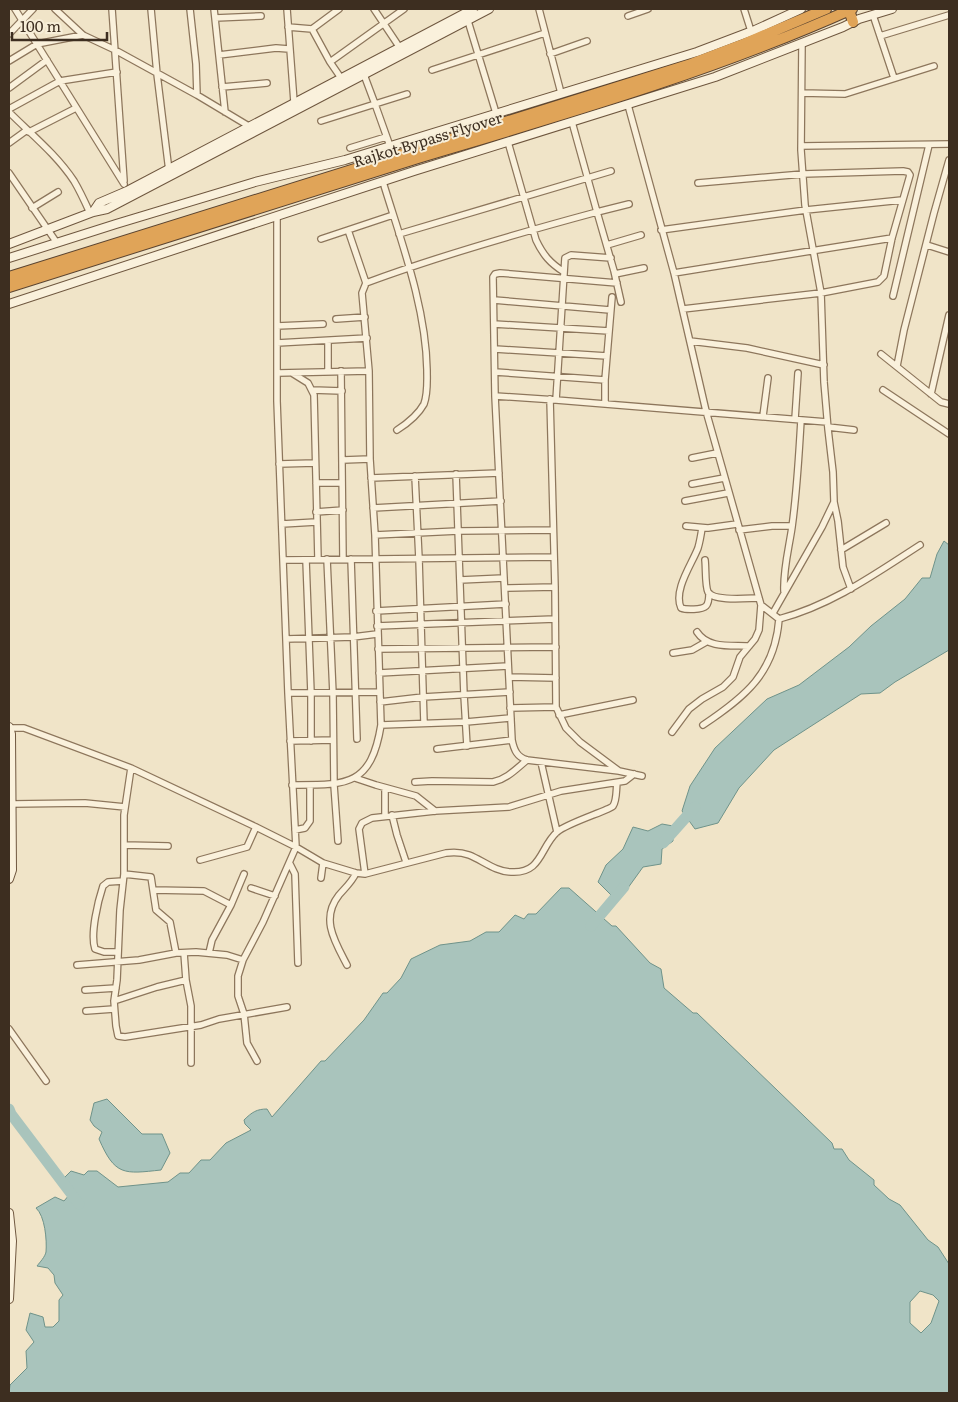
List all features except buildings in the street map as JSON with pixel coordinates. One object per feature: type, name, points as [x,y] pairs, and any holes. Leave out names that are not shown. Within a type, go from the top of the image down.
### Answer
[{"type":"highway","name":"Rajkot Bypass Flyover","points":[[9,287],[691,64],[741,45],[820,10]]},
{"type":"highway","points":[[851,10],[853,22]]},
{"type":"highway","name":"Rajkot Bypass Flyover","points":[[9,277],[629,94],[714,66],[772,44],[851,10]]},
{"type":"street","points":[[15,9],[127,191]]},
{"type":"street","points":[[9,34],[33,9]]},
{"type":"street","points":[[55,9],[83,35],[115,50],[198,96],[256,131]]},
{"type":"street","points":[[112,9],[127,191]]},
{"type":"street","points":[[151,9],[157,74],[170,172]]},
{"type":"street","points":[[190,9],[198,96]]},
{"type":"street","points":[[214,9],[224,112]]},
{"type":"street","points":[[286,9],[295,105]]},
{"type":"street","points":[[288,27],[312,29],[339,9]]},
{"type":"street","points":[[374,9],[402,51]]},
{"type":"street","points":[[330,62],[404,9]]},
{"type":"street","points":[[402,51],[473,9]]},
{"type":"street","points":[[170,172],[248,126],[295,105],[489,9]]},
{"type":"street","points":[[539,9],[560,94]]},
{"type":"street","points":[[628,16],[648,9]]},
{"type":"street","points":[[744,9],[751,31]]},
{"type":"street","points":[[9,258],[255,182],[344,160],[697,52],[801,9]]},
{"type":"street","points":[[9,304],[383,182],[715,78],[853,22],[892,9]]},
{"type":"street","points":[[873,15],[894,78]]},
{"type":"street","points":[[880,36],[949,15]]},
{"type":"street","points":[[215,18],[262,16]]},
{"type":"street","points":[[468,21],[478,56],[488,81],[496,113]]},
{"type":"street","points":[[312,29],[341,78]]},
{"type":"street","points":[[432,70],[545,33]]},
{"type":"street","points":[[9,60],[36,44],[83,35]]},
{"type":"street","points":[[550,54],[587,41]]},
{"type":"street","points":[[802,43],[801,146],[806,210],[821,293],[827,425],[834,472],[834,502],[843,567],[851,589]]},
{"type":"street","points":[[219,55],[276,48],[289,49]]},
{"type":"street","points":[[9,88],[47,60]]},
{"type":"street","points":[[802,93],[846,94],[934,66]]},
{"type":"street","points":[[9,244],[92,212],[102,202],[256,131],[341,78],[363,71]]},
{"type":"street","points":[[363,71],[390,146]]},
{"type":"street","points":[[9,108],[60,81],[117,72]]},
{"type":"street","points":[[222,88],[267,83]]},
{"type":"street","points":[[321,121],[407,94]]},
{"type":"street","points":[[628,105],[674,272],[717,453],[760,605],[759,630],[740,657],[737,670],[729,682],[689,709],[672,732]]},
{"type":"street","points":[[9,143],[28,131],[76,108]]},
{"type":"street","points":[[9,112],[75,182],[92,212]]},
{"type":"street","points":[[572,122],[611,258],[621,302]]},
{"type":"street","points":[[350,148],[386,137]]},
{"type":"street","points":[[508,142],[542,254],[555,267],[564,272]]},
{"type":"street","points":[[801,146],[949,144]]},
{"type":"street","points":[[892,296],[929,145]]},
{"type":"street","points":[[898,366],[904,330],[949,160]]},
{"type":"street","points":[[399,234],[612,171]]},
{"type":"street","points":[[683,309],[821,293],[882,280],[910,175],[908,172],[903,171],[803,174],[698,183]]},
{"type":"street","points":[[9,173],[46,229],[57,242]]},
{"type":"street","points":[[383,182],[422,315],[426,338],[427,389],[425,402],[410,422],[397,430]]},
{"type":"street","points":[[32,208],[58,192]]},
{"type":"street","points":[[661,230],[806,210],[902,200]]},
{"type":"street","points":[[366,283],[534,229],[629,204]]},
{"type":"street","points":[[321,239],[393,215]]},
{"type":"street","points":[[257,1061],[247,1043],[244,1014],[237,984],[238,976],[243,960],[275,896],[296,847],[290,741],[280,464],[277,343],[277,216]]},
{"type":"street","points":[[292,785],[334,785],[348,782],[355,778],[363,772],[375,754],[381,725],[367,338],[362,293],[366,283],[348,230]]},
{"type":"street","points":[[607,245],[641,235]]},
{"type":"street","points":[[674,272],[892,238]]},
{"type":"street","points":[[927,245],[949,252]]},
{"type":"street","points":[[611,258],[571,255],[565,258],[557,377],[553,399],[553,530],[556,707],[566,728],[580,742],[619,771]]},
{"type":"street","points":[[615,274],[644,268]]},
{"type":"street","points":[[617,283],[563,280],[500,273],[493,277],[495,396],[510,708],[512,740],[517,754],[521,758],[619,771],[642,776]]},
{"type":"street","points":[[605,404],[605,380],[612,297]]},
{"type":"street","points":[[494,300],[610,310]]},
{"type":"street","points":[[931,394],[949,315]]},
{"type":"street","points":[[336,319],[365,317]]},
{"type":"street","points":[[277,326],[323,324]]},
{"type":"street","points":[[494,324],[609,331]]},
{"type":"street","points":[[277,343],[367,338]]},
{"type":"street","points":[[328,340],[328,372]]},
{"type":"street","points":[[690,341],[747,348],[824,365]]},
{"type":"street","points":[[495,349],[607,356]]},
{"type":"street","points":[[881,354],[931,394],[942,402],[949,404]]},
{"type":"street","points":[[341,371],[343,460],[342,559]]},
{"type":"street","points":[[278,373],[368,371]]},
{"type":"street","points":[[495,372],[605,380]]},
{"type":"street","points":[[292,373],[303,378],[312,390],[318,559]]},
{"type":"street","points":[[784,593],[784,575],[798,473],[798,373]]},
{"type":"street","points":[[763,416],[768,378]]},
{"type":"street","points":[[312,390],[342,391]]},
{"type":"street","points":[[883,390],[949,434]]},
{"type":"street","points":[[495,396],[798,419],[854,430]]},
{"type":"street","points":[[692,458],[717,453]]},
{"type":"street","points":[[343,460],[370,459]]},
{"type":"street","points":[[280,464],[315,463]]},
{"type":"street","points":[[371,478],[499,473]]},
{"type":"street","points":[[456,474],[467,746]]},
{"type":"street","points":[[415,476],[424,723]]},
{"type":"street","points":[[692,484],[724,478]]},
{"type":"street","points":[[316,483],[342,483]]},
{"type":"street","points":[[685,501],[728,493]]},
{"type":"street","points":[[373,508],[501,501]]},
{"type":"street","points":[[773,613],[822,527],[834,502]]},
{"type":"street","points":[[316,512],[343,510]]},
{"type":"street","points":[[282,524],[316,522]]},
{"type":"street","points":[[841,550],[886,523]]},
{"type":"street","points":[[686,526],[702,528],[792,526]]},
{"type":"street","points":[[702,528],[700,542],[682,582],[680,605],[685,610],[705,607],[708,604],[706,560]]},
{"type":"street","points":[[374,535],[418,532],[553,530]]},
{"type":"street","points":[[779,619],[802,613],[837,597],[920,545]]},
{"type":"street","points":[[283,560],[554,557]]},
{"type":"street","points":[[328,559],[334,785],[338,841]]},
{"type":"street","points":[[351,559],[357,739]]},
{"type":"street","points":[[306,560],[311,741]]},
{"type":"street","points":[[460,580],[504,578]]},
{"type":"street","points":[[505,588],[555,587]]},
{"type":"street","points":[[709,593],[712,596],[726,598],[759,598]]},
{"type":"street","points":[[376,611],[506,604]]},
{"type":"street","points":[[760,605],[779,619]]},
{"type":"street","points":[[703,725],[744,695],[756,680],[770,660],[779,619]]},
{"type":"street","points":[[377,626],[507,620],[555,620]]},
{"type":"street","points":[[697,632],[706,642],[749,646]]},
{"type":"street","points":[[286,639],[353,637],[377,634]]},
{"type":"street","points":[[673,653],[692,650],[706,642]]},
{"type":"street","points":[[378,649],[556,647]]},
{"type":"street","points":[[379,673],[508,666]]},
{"type":"street","points":[[509,677],[556,678]]},
{"type":"street","points":[[288,693],[380,692]]},
{"type":"street","points":[[380,702],[423,697],[510,692]]},
{"type":"street","points":[[559,715],[633,700]]},
{"type":"street","points":[[510,708],[556,707]]},
{"type":"street","points":[[381,725],[466,722],[511,718]]},
{"type":"street","points":[[9,879],[12,870],[11,734],[9,727],[24,728],[131,768],[256,827],[323,863],[356,874],[364,874],[406,862],[457,852],[467,854],[499,870],[520,872],[538,863],[544,848],[557,832],[584,818],[610,809],[615,801],[617,783]]},
{"type":"street","points":[[290,741],[333,740]]},
{"type":"street","points":[[437,750],[512,740]]},
{"type":"street","points":[[415,782],[492,782],[507,776],[527,760]]},
{"type":"street","points":[[541,762],[557,832]]},
{"type":"street","points":[[131,768],[125,807],[124,874],[114,1001],[116,1032],[118,1036],[122,1037],[191,1025],[201,1025],[219,1019],[287,1006]]},
{"type":"street","points":[[364,874],[359,829],[366,819],[435,811],[509,807],[561,791],[625,781],[634,774]]},
{"type":"street","points":[[355,778],[416,796],[435,811]]},
{"type":"street","points":[[295,830],[305,828],[310,821],[310,785]]},
{"type":"street","points":[[385,788],[385,816]]},
{"type":"street","points":[[12,804],[85,803],[125,807]]},
{"type":"street","points":[[392,815],[406,862]]},
{"type":"street","points":[[200,860],[247,847],[256,827]]},
{"type":"street","points":[[124,845],[168,846]]},
{"type":"street","points":[[321,878],[323,863]]},
{"type":"street","points":[[290,864],[295,874],[298,963]]},
{"type":"street","points":[[124,874],[149,876],[152,881],[156,910],[170,922],[176,954]]},
{"type":"street","points":[[209,953],[215,933],[231,905],[244,874]]},
{"type":"street","points":[[347,965],[334,941],[330,926],[330,910],[334,901],[356,874]]},
{"type":"street","points":[[118,952],[104,952],[95,949],[95,922],[103,886],[108,882],[123,881]]},
{"type":"street","points":[[250,888],[275,896]]},
{"type":"street","points":[[153,890],[204,891],[231,905]]},
{"type":"street","points":[[77,965],[139,960],[184,953],[209,953],[243,960]]},
{"type":"street","points":[[184,953],[186,980],[191,1006],[191,1063]]},
{"type":"street","points":[[114,1001],[186,980]]},
{"type":"street","points":[[85,990],[116,988]]},
{"type":"street","points":[[86,1012],[114,1009]]},
{"type":"street","points":[[9,1029],[46,1081]]},
{"type":"street","points":[[9,1213],[12,1241],[9,1299]]},
{"type":"water","points":[[944,541],[949,545],[949,650],[880,693],[861,694],[774,750],[739,788],[718,823],[695,829],[682,811],[690,786],[715,748],[767,699],[799,685],[849,647],[871,626],[905,599],[922,578],[930,578],[937,554]]},
{"type":"water","points":[[662,824],[673,826],[673,841],[662,849],[661,864],[643,867],[625,892],[615,899],[598,882],[606,865],[623,849],[633,827],[648,831]]},
{"type":"water","points":[[561,888],[569,888],[612,926],[616,926],[650,963],[661,969],[664,988],[693,1013],[697,1013],[832,1143],[834,1149],[842,1149],[849,1160],[874,1180],[874,1185],[889,1199],[900,1205],[928,1240],[938,1247],[949,1264],[949,1393],[9,1393],[10,1385],[27,1368],[26,1351],[34,1342],[26,1330],[30,1313],[43,1317],[45,1327],[53,1327],[59,1321],[59,1300],[63,1295],[55,1283],[54,1275],[48,1268],[37,1266],[45,1256],[46,1235],[42,1217],[36,1208],[55,1197],[64,1201],[70,1194],[65,1177],[71,1171],[84,1175],[88,1171],[97,1171],[118,1187],[168,1182],[180,1173],[189,1173],[201,1160],[210,1160],[226,1143],[251,1130],[244,1120],[252,1113],[257,1110],[267,1109],[272,1117],[321,1061],[325,1061],[364,1020],[383,993],[387,993],[401,978],[411,959],[440,945],[470,941],[486,932],[499,932],[515,915],[524,919],[528,914],[536,914]],"holes":[[[920,1291],[933,1295],[939,1301],[931,1323],[921,1333],[910,1323],[910,1302]]]},
{"type":"water","points":[[107,1099],[142,1134],[162,1134],[170,1153],[161,1170],[129,1172],[122,1170],[110,1160],[99,1139],[102,1132],[90,1120],[94,1103]]},
{"type":"waterway","points":[[663,843],[695,807]]},
{"type":"waterway","points":[[591,926],[624,887]]},
{"type":"waterway","points":[[9,1109],[79,1204]]}]
